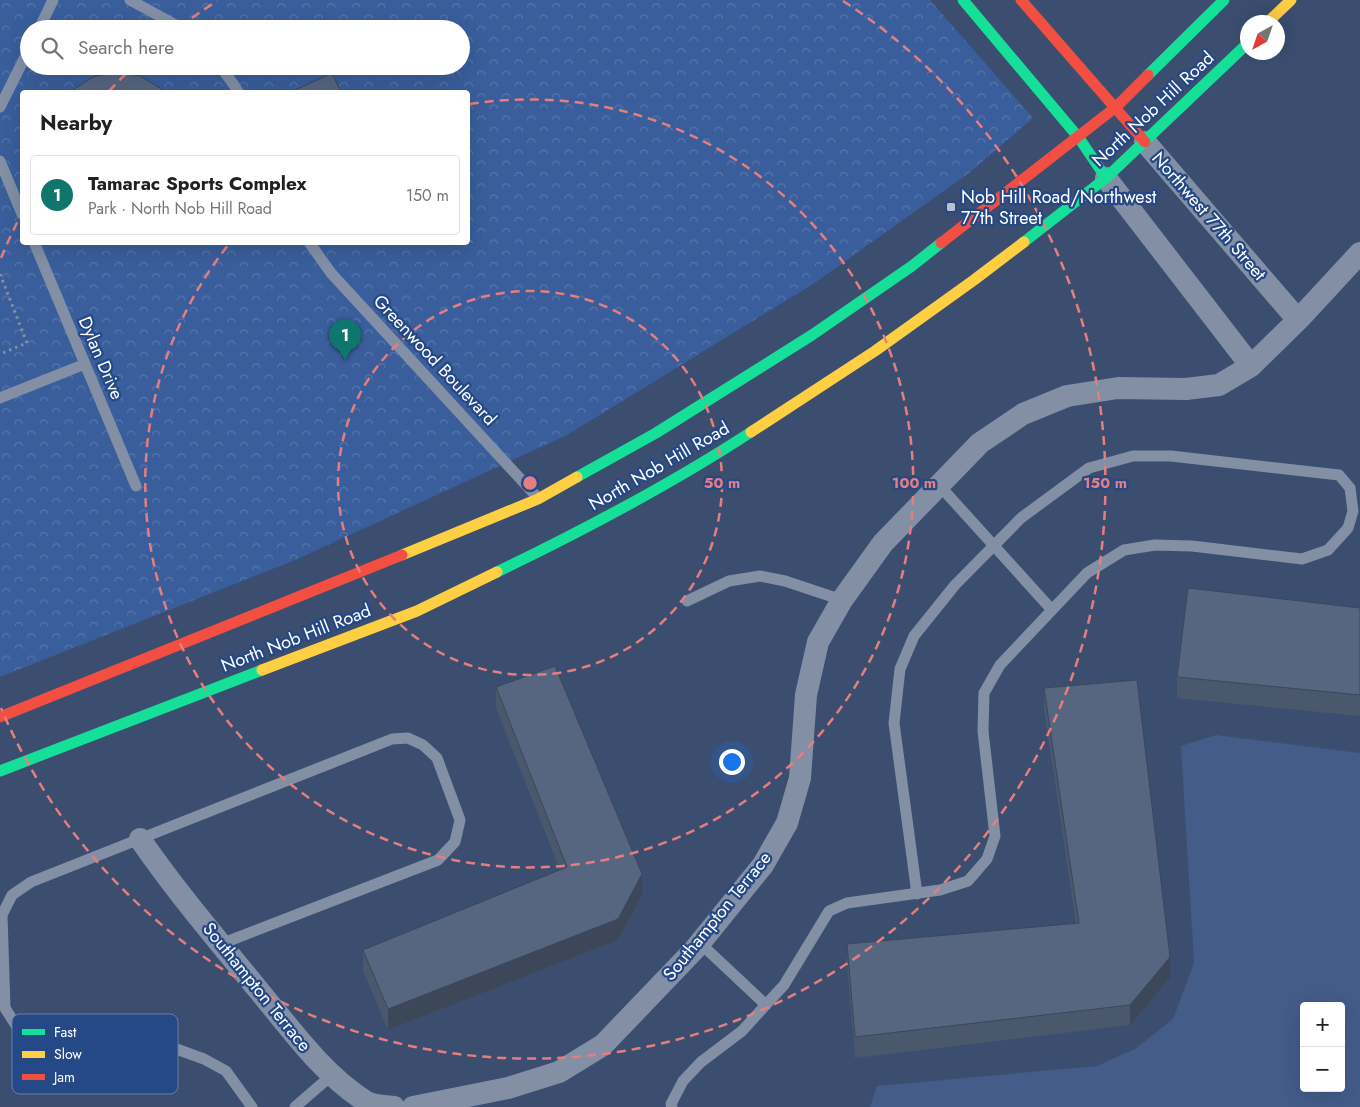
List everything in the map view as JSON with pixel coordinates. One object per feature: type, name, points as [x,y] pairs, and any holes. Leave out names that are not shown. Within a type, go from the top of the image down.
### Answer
[{"type":"main road","points":[[963,0],[1079,138],[1106,178]]},
{"type":"main road","name":"Northwest 77th Street","points":[[1021,0],[1145,142]]},
{"type":"main road","name":"North Nob Hill Road","points":[[0,717],[353,576],[538,498],[656,433],[812,335],[912,266],[1116,108],[1224,0]]},
{"type":"main road","points":[[1275,15],[1291,0]]},
{"type":"main road","name":"North Nob Hill Road","points":[[0,771],[418,611],[563,540],[712,458],[875,352],[974,280],[1106,178],[1240,51]]},
{"type":"street","name":"Northwest 77th Street","points":[[1145,142],[1298,320]]},
{"type":"street","points":[[1106,178],[1251,366]]},
{"type":"street","name":"Southampton Terrace","points":[[413,1107],[508,1088],[559,1072],[603,1045],[700,943],[763,865],[787,823],[800,778],[806,695],[818,642],[842,600],[883,543],[980,443],[1022,414],[1068,396],[1118,388],[1186,389],[1219,385],[1251,366],[1298,320],[1360,253]]},
{"type":"street","name":"Southampton Terrace","points":[[140,839],[151,856],[221,944],[316,1060],[367,1103],[394,1107]]},
{"type":"lane","points":[[43,20],[53,0]]},
{"type":"lane","points":[[130,0],[167,20]]},
{"type":"lane","points":[[0,107],[20,67]]},
{"type":"lane","points":[[227,75],[237,90]]},
{"type":"lane","points":[[0,161],[20,209]]},
{"type":"lane","name":"Dylan Drive","points":[[35,245],[136,486]]},
{"type":"lane","name":"Greenwood Boulevard","points":[[312,245],[331,273],[538,498]]},
{"type":"lane","points":[[0,398],[85,364]]},
{"type":"lane","points":[[672,1107],[671,1104],[683,1081],[701,1062],[742,1031],[784,985],[829,912],[847,903],[917,894],[940,890],[968,881],[987,859],[995,836],[983,731],[984,693],[1000,665],[1087,573],[1124,550],[1155,545],[1192,546],[1302,558],[1328,550],[1348,528],[1353,511],[1350,488],[1339,475],[1171,456],[1133,456],[1089,468],[1021,518],[955,585],[914,636],[900,669],[894,723],[917,894]]},
{"type":"lane","points":[[939,485],[1052,610]]},
{"type":"lane","points":[[687,601],[729,581],[760,576],[785,581],[842,600]]},
{"type":"lane","points":[[12,1020],[5,1008],[2,915],[12,895],[31,882],[392,739],[408,738],[423,745],[437,758],[460,820],[455,842],[438,860],[221,944]]},
{"type":"lane","points":[[700,943],[766,1005]]},
{"type":"lane","points":[[178,1050],[204,1059],[226,1071],[252,1107]]},
{"type":"lane","points":[[295,1107],[332,1075]]},
{"type":"path","points":[[0,274],[27,343],[0,354]]},
{"type":"green space","points":[[0,0],[930,0],[1033,118],[969,173],[813,284],[567,435],[295,560],[0,677]]},
{"type":"shaded area","points":[[1216,735],[1360,753],[1360,1107],[870,1107],[877,1086],[1097,1066],[1135,1049],[1173,1019],[1194,963],[1181,746]]},
{"type":"building","points":[[102,75],[140,76],[162,90],[73,90],[93,77]]},
{"type":"building","points":[[328,75],[333,75],[340,90],[295,90]]},
{"type":"building","points":[[1188,588],[1360,608],[1360,695],[1177,677]]},
{"type":"building","points":[[555,666],[642,874],[618,919],[388,1009],[363,950],[567,867],[496,687]]},
{"type":"building","points":[[1137,680],[1170,957],[1130,1005],[855,1037],[847,944],[1079,923],[1044,688]]},
{"type":"traffic: fast","points":[[963,0],[1079,138],[1106,178]]},
{"type":"traffic: fast","points":[[1148,75],[1224,0]]},
{"type":"traffic: fast","points":[[1024,242],[1106,178],[1240,51]]},
{"type":"traffic: fast","points":[[577,477],[656,433],[812,335],[912,266],[941,243]]},
{"type":"traffic: fast","points":[[497,572],[626,506],[751,432]]},
{"type":"traffic: fast","points":[[0,771],[262,670]]},
{"type":"traffic: slow","points":[[1275,15],[1291,0]]},
{"type":"traffic: slow","points":[[751,432],[875,351],[1024,242]]},
{"type":"traffic: slow","points":[[402,555],[538,499],[577,477]]},
{"type":"traffic: slow","points":[[262,670],[417,611],[497,572]]},
{"type":"traffic: jam","points":[[1021,0],[1145,142]]},
{"type":"traffic: jam","points":[[941,243],[1116,107],[1148,75]]},
{"type":"traffic: jam","points":[[0,717],[402,555]]},
{"type":"place","name":"Nob Hill Road/Northwest 77th Street","points":[[951,207]]},
{"type":"place","name":"Tamarac Sports Complex","points":[[345,360]]}]
